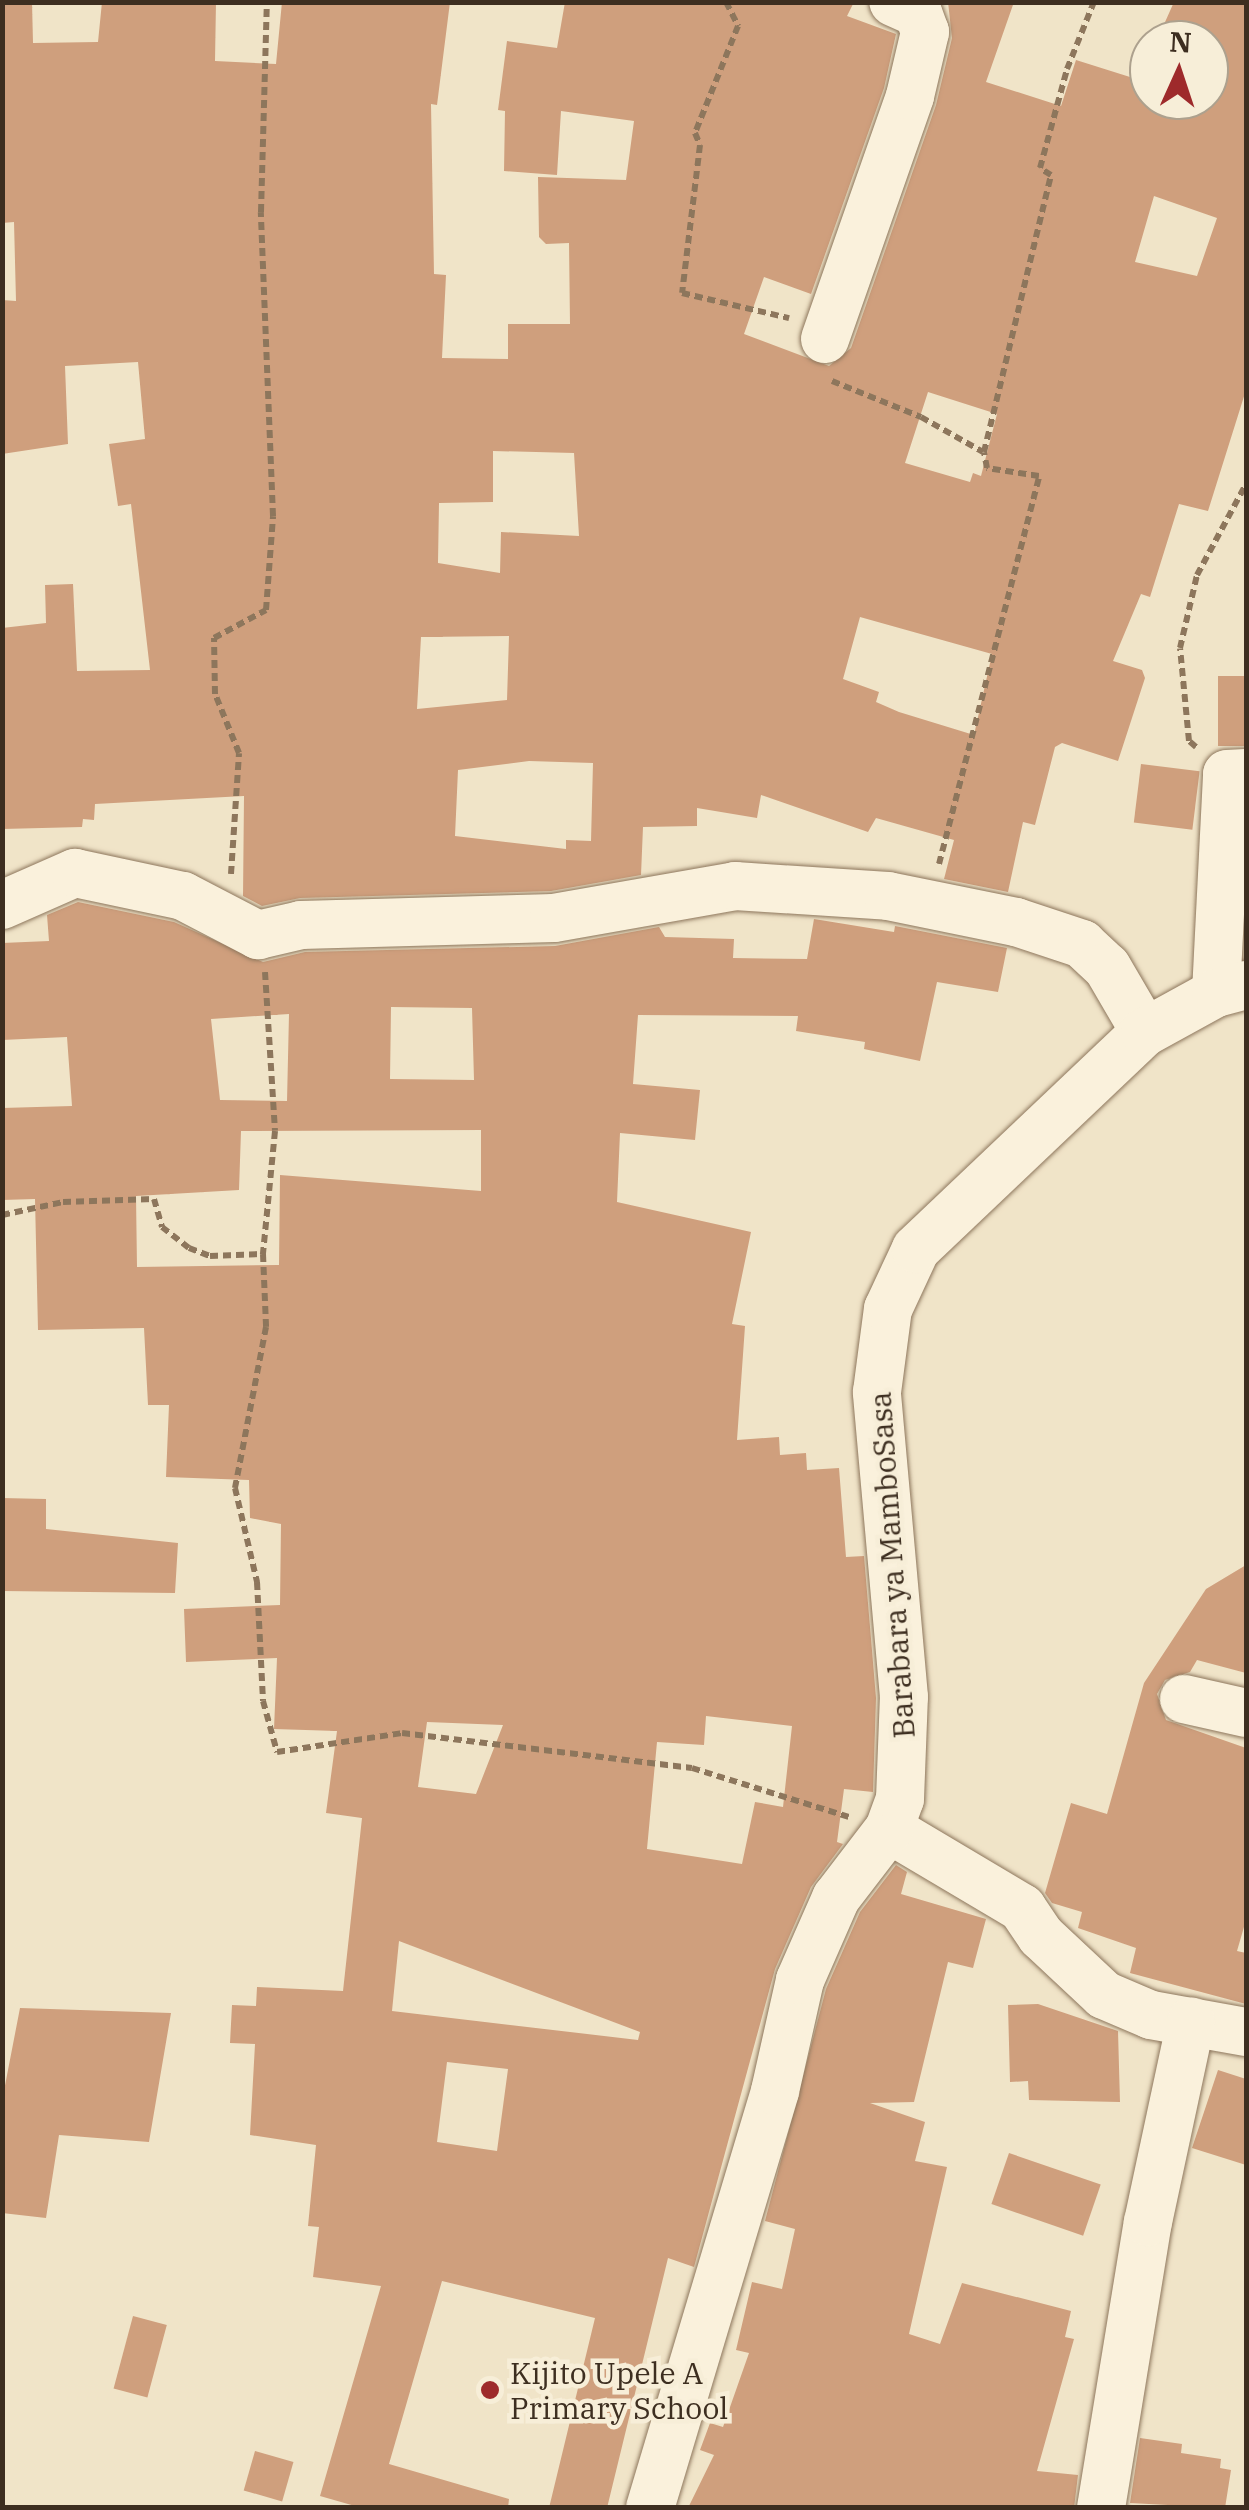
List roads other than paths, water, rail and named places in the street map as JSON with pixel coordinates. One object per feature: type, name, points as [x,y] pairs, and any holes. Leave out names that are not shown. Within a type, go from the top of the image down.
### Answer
[{"type":"street","points":[[825,339],[910,96],[925,32],[918,13],[894,2]]},
{"type":"street","points":[[1232,989],[1236,774]]},
{"type":"street","points":[[2,905],[75,873],[183,896],[258,935],[301,926],[554,918],[735,886],[926,904],[1016,922],[1082,944],[1107,967],[1145,1032]]},
{"type":"street","name":"Barabara ya MamboSasa","points":[[650,2508],[775,2092],[800,1980],[836,1898],[888,1829],[900,1799],[905,1752],[898,1593],[877,1392],[888,1309],[916,1249],[1145,1032],[1232,989]]},
{"type":"street","points":[[1184,1700],[1246,1714]]},
{"type":"street","points":[[888,1829],[1022,1908],[1104,1995],[1191,2022],[1246,2032]]},
{"type":"street","points":[[1102,2508],[1148,2222],[1191,2022]]},
{"type":"place","name":"Kijito Upele A Primary School","points":[[490,2390]]}]
